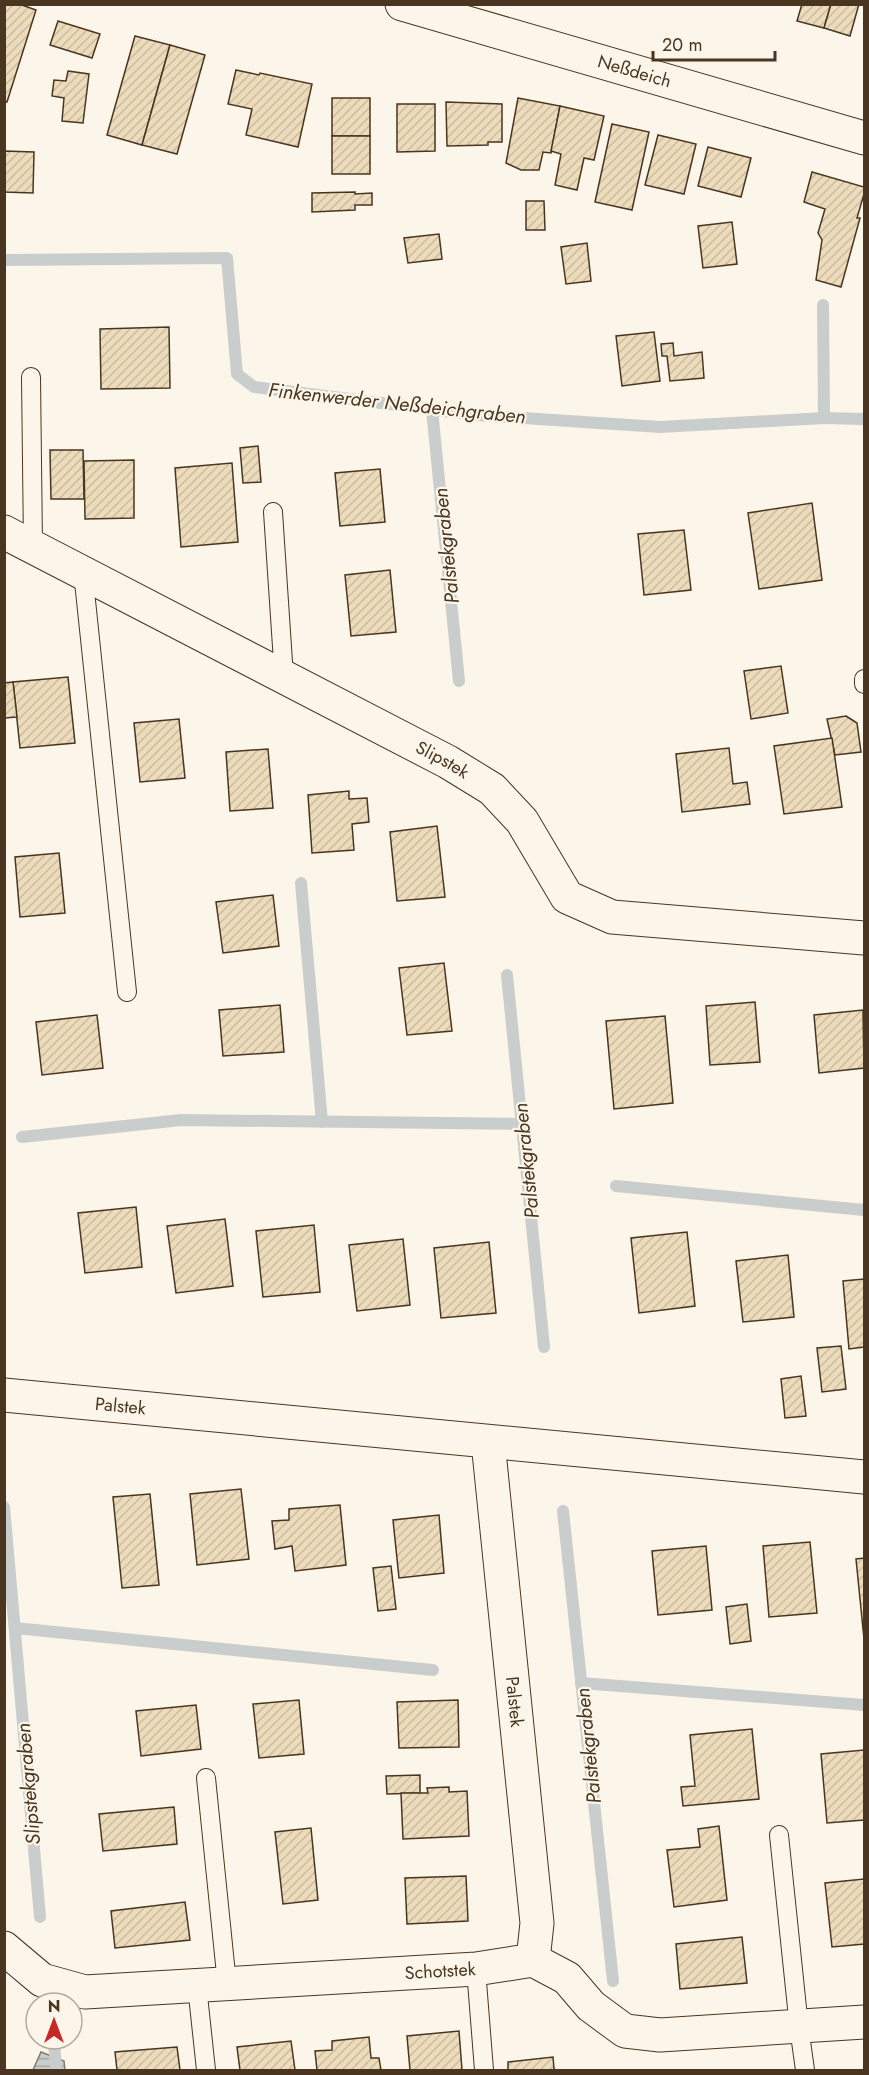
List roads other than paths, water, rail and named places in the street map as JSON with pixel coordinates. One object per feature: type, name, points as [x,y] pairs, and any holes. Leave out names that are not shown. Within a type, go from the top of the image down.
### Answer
[{"type":"street","name":"Neßdeich","points":[[402,4],[864,138]]},
{"type":"street","name":"Slipstek","points":[[19,539],[448,762],[492,789],[522,821],[567,897],[612,917],[864,938]]},
{"type":"street","name":"Palstek","points":[[4,1395],[864,1477]]},
{"type":"street","name":"Palstek","points":[[488,1442],[537,1923],[533,1960]]},
{"type":"street","name":"Schotstek","points":[[4,1948],[42,1980],[85,1992],[476,1969],[533,1960]]},
{"type":"street","points":[[533,1960],[567,1978],[591,2006],[625,2031],[660,2035],[864,2022]]},
{"type":"lane","points":[[19,539],[31,377]]},
{"type":"lane","points":[[273,512],[284,677]]},
{"type":"lane","points":[[83,572],[127,992]]},
{"type":"lane","points":[[206,1778],[212,1985],[206,2070]]},
{"type":"lane","points":[[780,1835],[805,2070]]},
{"type":"lane","points":[[476,1969],[484,2070]]},
{"type":"waterway","name":"Finkenwerder Neßdeichgraben","points":[[4,260],[227,258],[237,374],[254,387],[476,415],[660,427],[824,418],[864,419]]},
{"type":"waterway","points":[[823,305],[824,418]]},
{"type":"waterway","name":"Palstekgraben","points":[[432,410],[459,681]]},
{"type":"waterway","points":[[301,883],[322,1122]]},
{"type":"waterway","name":"Palstekgraben","points":[[507,975],[544,1347]]},
{"type":"waterway","points":[[22,1137],[181,1120],[522,1124]]},
{"type":"waterway","points":[[616,1186],[864,1210]]},
{"type":"waterway","name":"Slipstekgraben","points":[[4,1507],[40,1917]]},
{"type":"waterway","name":"Palstekgraben","points":[[563,1511],[613,1981]]},
{"type":"waterway","points":[[15,1628],[433,1670]]},
{"type":"waterway","points":[[581,1683],[864,1705]]},
{"type":"waterway","name":"Slipstekgraben","points":[[55,2051],[56,2070]]}]
